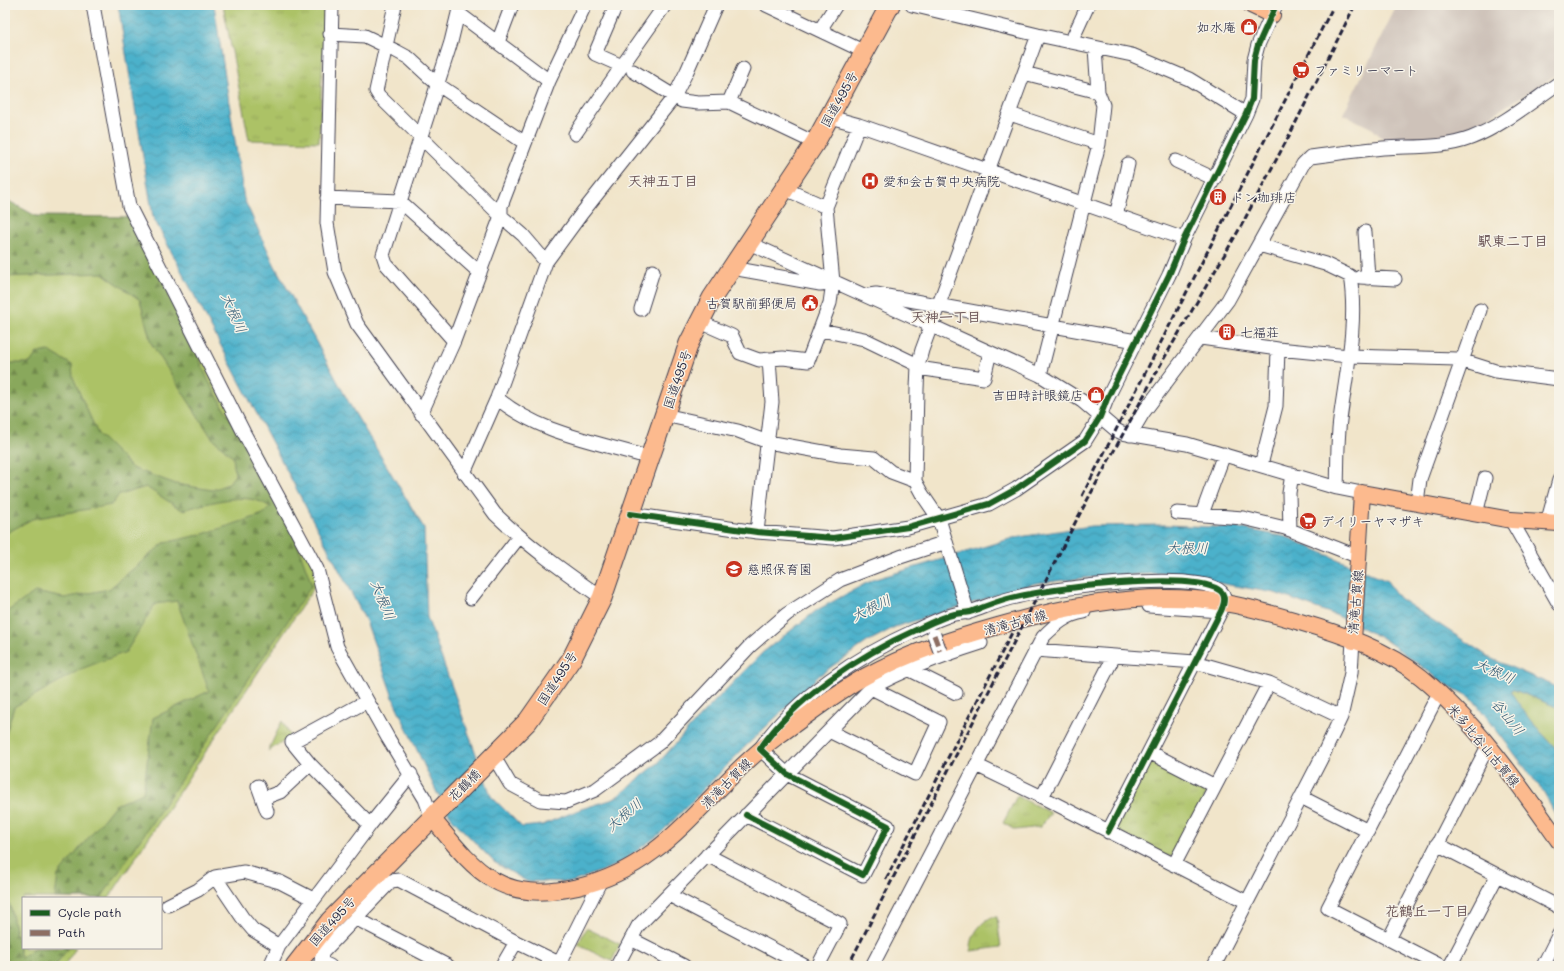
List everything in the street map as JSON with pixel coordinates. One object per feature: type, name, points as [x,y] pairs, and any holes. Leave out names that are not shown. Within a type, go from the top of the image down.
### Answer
[{"type":"highway","name":"国道495号","points":[[491,759],[528,720],[572,658],[602,598],[664,415],[698,321],[815,143],[890,5]]},
{"type":"highway","name":"花鶴橋","points":[[436,814],[491,759]]},
{"type":"highway","name":"国道495号","points":[[295,966],[330,921],[436,814]]},
{"type":"main road","points":[[1251,5],[1274,10]]},
{"type":"main road","points":[[1362,493],[1510,520],[1553,523]]},
{"type":"main road","name":"清滝古賀線","points":[[436,814],[457,849],[480,871],[492,880],[516,890],[553,891],[577,887],[601,880],[647,858],[664,844],[760,749],[864,677],[900,659],[938,643],[1028,617],[1116,600],[1196,599],[1223,607],[1282,617],[1320,628],[1353,634],[1362,493]]},
{"type":"main road","name":"米多比谷山古賀線","points":[[1353,634],[1397,660],[1420,676],[1439,693],[1464,718],[1488,746],[1559,840]]},
{"type":"street","points":[[93,5],[129,206],[244,433],[317,569],[337,647],[366,701],[425,799],[436,814]]},
{"type":"street","points":[[332,5],[330,34],[326,223],[329,248],[335,272],[346,301],[357,324],[495,514],[518,537],[602,598]]},
{"type":"street","points":[[395,5],[376,91],[420,139],[523,235],[546,262]]},
{"type":"street","points":[[498,42],[512,5]]},
{"type":"street","points":[[421,414],[454,341],[480,273],[501,216],[501,206],[548,81],[585,5]]},
{"type":"street","points":[[616,5],[595,54],[628,69],[682,101],[698,103],[729,102],[815,143]]},
{"type":"street","points":[[575,134],[628,69],[665,5]]},
{"type":"street","points":[[464,473],[497,398],[546,262],[582,213],[674,97],[687,72],[716,5]]},
{"type":"street","points":[[766,5],[865,52]]},
{"type":"street","points":[[820,30],[836,5]]},
{"type":"street","points":[[912,5],[1038,36],[1132,55],[1189,79],[1246,114]]},
{"type":"street","points":[[1071,42],[1088,5]]},
{"type":"street","points":[[454,341],[386,264],[382,255],[438,84],[459,9],[548,81]]},
{"type":"street","points":[[630,514],[757,532],[833,538],[870,534],[970,511],[1002,498],[1085,441],[1100,417],[1136,341],[1170,275],[1184,240],[1246,114],[1252,99],[1254,60],[1258,45],[1274,10]]},
{"type":"street","points":[[330,34],[365,36],[409,58],[438,84],[525,143]]},
{"type":"street","points":[[967,609],[940,519],[922,494],[915,481],[918,367],[938,305],[1038,36]]},
{"type":"street","points":[[1040,375],[1054,326],[1083,203],[1099,144],[1103,105],[1098,92],[1095,48]]},
{"type":"street","points":[[729,102],[743,69]]},
{"type":"street","points":[[1024,73],[1098,92]]},
{"type":"street","points":[[1130,435],[1143,413],[1228,300],[1303,164],[1310,157],[1400,147],[1425,148],[1471,138],[1494,126],[1559,83]]},
{"type":"street","points":[[1010,114],[1099,144]]},
{"type":"street","points":[[830,117],[860,125],[1184,240]]},
{"type":"street","points":[[698,321],[732,336],[740,353],[759,360],[783,358],[808,361],[830,303],[833,282],[826,207],[860,125]]},
{"type":"street","points":[[1176,161],[1215,179]]},
{"type":"street","points":[[1116,216],[1128,164]]},
{"type":"street","points":[[785,190],[826,207]]},
{"type":"street","points":[[327,198],[400,201],[480,273]]},
{"type":"street","points":[[1365,232],[1368,278]]},
{"type":"street","points":[[748,243],[1040,375],[1082,401],[1116,430],[1130,435],[1187,444],[1337,488],[1362,493]]},
{"type":"street","points":[[1259,245],[1325,264],[1350,276],[1395,279]]},
{"type":"street","points":[[732,268],[820,284],[833,282]]},
{"type":"street","points":[[641,309],[653,271]]},
{"type":"street","points":[[1337,488],[1340,422],[1350,349],[1352,295],[1350,276]]},
{"type":"street","points":[[865,296],[876,294],[1136,341]]},
{"type":"street","points":[[1417,503],[1420,479],[1463,362],[1480,310]]},
{"type":"street","points":[[821,330],[864,339],[918,367],[984,378],[990,352]]},
{"type":"street","points":[[1200,338],[1278,349],[1349,356],[1436,357],[1463,362],[1495,371],[1559,379]]},
{"type":"street","points":[[1261,465],[1276,406],[1278,349]]},
{"type":"street","points":[[757,532],[772,402],[769,359]]},
{"type":"street","points":[[497,398],[529,420],[566,436],[650,458]]},
{"type":"street","points":[[664,415],[738,431],[768,442],[840,456],[874,458],[891,472],[915,481]]},
{"type":"street","points":[[1202,514],[1224,454]]},
{"type":"street","points":[[1290,530],[1289,493],[1292,474]]},
{"type":"street","points":[[1476,514],[1485,478]]},
{"type":"street","points":[[1553,523],[1559,480]]},
{"type":"street","points":[[1178,513],[1243,518],[1290,530],[1359,557]]},
{"type":"street","points":[[1510,520],[1559,604]]},
{"type":"street","points":[[471,598],[518,537]]},
{"type":"street","points":[[491,759],[510,784],[540,800],[566,802],[595,790],[610,781],[659,743],[750,646],[787,614],[840,580],[900,557],[946,542]]},
{"type":"street","points":[[746,815],[863,874],[888,826],[786,774],[760,749],[773,730],[825,684],[854,663],[885,644],[917,629],[967,609],[1016,596],[1064,588],[1111,583],[1159,582],[1210,586],[1220,590],[1223,594],[1223,607],[1108,832]]},
{"type":"street","points":[[872,966],[1043,637],[1054,626],[1075,613],[1131,606],[1223,607]]},
{"type":"street","points":[[1214,966],[1341,717],[1351,673],[1353,634]]},
{"type":"street","points":[[934,635],[940,651]]},
{"type":"street","points":[[617,966],[638,926],[871,688],[932,658],[981,643]]},
{"type":"street","points":[[1036,650],[1195,662],[1269,682],[1341,717]]},
{"type":"street","points":[[1042,797],[1114,656]]},
{"type":"street","points":[[908,669],[956,693]]},
{"type":"street","points":[[1174,865],[1269,682]]},
{"type":"street","points":[[829,731],[914,774],[938,722],[871,688]]},
{"type":"street","points":[[1439,693],[1328,908],[1441,966]]},
{"type":"street","points":[[366,701],[292,742],[310,764],[370,825]]},
{"type":"street","points":[[1389,940],[1488,746]]},
{"type":"street","points":[[1149,752],[1215,786]]},
{"type":"street","points":[[258,786],[266,805],[310,764]]},
{"type":"street","points":[[976,765],[1042,797],[1247,902]]},
{"type":"street","points":[[270,966],[279,946],[313,899],[411,774]]},
{"type":"street","points":[[1301,797],[1368,831]]},
{"type":"street","points":[[1437,844],[1559,907]]},
{"type":"street","points":[[707,855],[840,924],[818,966]]},
{"type":"street","points":[[168,905],[198,890],[215,877],[244,872],[280,882],[313,899]]},
{"type":"street","points":[[1450,966],[1497,876]]},
{"type":"street","points":[[215,877],[242,917],[253,930],[279,946]]},
{"type":"street","points":[[330,966],[321,962],[322,953],[390,881],[399,880],[561,965],[601,880]]},
{"type":"street","points":[[669,895],[805,966]]},
{"type":"street","points":[[355,918],[448,966]]},
{"type":"street","points":[[1543,966],[1559,934]]},
{"type":"street","points":[[631,939],[684,966]]},
{"type":"street","points":[[502,966],[516,942]]},
{"type":"shaded area","points":[[1397,5],[1559,5],[1559,73],[1473,127],[1456,133],[1432,137],[1385,141],[1373,129],[1343,114]]},
{"type":"green space","points":[[223,5],[325,5],[319,142],[249,140]]},
{"type":"green space","points":[[5,199],[36,216],[139,217],[208,380],[288,519],[312,585],[102,897],[55,897],[58,875],[115,805],[143,793],[153,718],[209,691],[177,601],[155,604],[126,652],[81,669],[14,707],[5,737],[5,613],[35,592],[64,598],[109,589],[164,543],[203,534],[249,519],[263,514],[270,507],[250,499],[239,498],[182,510],[146,487],[119,495],[111,505],[32,519],[5,534],[5,498],[9,485],[5,479],[5,363],[30,363],[37,353],[49,351],[72,365],[73,377],[98,434],[132,468],[176,484],[212,490],[228,484],[235,475],[233,457],[212,438],[151,343],[140,300],[102,273],[5,277]]},
{"type":"green space","points":[[5,244],[145,250],[325,571],[110,897],[22,897],[22,949],[75,949],[64,966],[5,966]]},
{"type":"green space","points":[[1512,689],[1559,708],[1559,752],[1530,720],[1510,693]]},
{"type":"green space","points":[[282,721],[291,737],[268,751]]},
{"type":"green space","points":[[1150,760],[1207,786],[1208,791],[1174,856],[1168,857],[1117,831],[1116,825]]},
{"type":"green space","points":[[1017,796],[1051,813],[1040,827],[1015,830],[1003,823]]},
{"type":"green space","points":[[5,899],[10,905],[21,958],[33,949],[67,949],[55,966],[14,966],[5,958]]},
{"type":"green space","points":[[992,917],[997,917],[1001,947],[971,951],[972,941],[976,931],[983,923]]},
{"type":"green space","points":[[586,928],[620,944],[612,961],[578,945]]},
{"type":"water","points":[[118,5],[214,5],[244,199],[275,266],[353,410],[424,528],[427,617],[491,796],[522,827],[542,825],[581,809],[614,799],[658,763],[704,712],[762,653],[817,610],[872,580],[1013,538],[1091,526],[1164,525],[1239,528],[1287,537],[1387,581],[1399,598],[1492,659],[1559,688],[1559,708],[1512,689],[1510,691],[1530,720],[1559,752],[1559,821],[1542,790],[1472,698],[1447,685],[1384,639],[1338,616],[1275,593],[1162,573],[1036,583],[895,627],[867,642],[820,675],[746,746],[660,834],[617,865],[572,882],[526,881],[494,862],[453,820],[438,795],[395,703],[366,621],[153,217]]},
{"type":"railway","points":[[1082,496],[1334,5]]},
{"type":"railway","points":[[848,966],[1077,519],[1162,362],[1240,228],[1291,132],[1355,5]]},
{"type":"railway","points":[[886,879],[1020,617]]},
{"type":"marked path","points":[[934,635],[940,651]]},
{"type":"cycle path","points":[[630,514],[757,532],[833,538],[908,527],[989,504],[1016,489],[1085,441],[1100,417],[1107,399],[1169,275],[1184,239],[1246,114],[1252,99],[1254,60],[1258,45],[1276,5]]},
{"type":"cycle path","points":[[746,815],[863,875],[888,826],[787,774],[760,749],[774,730],[791,712],[810,696],[851,665],[895,640],[945,617],[970,612],[1010,598],[1059,589],[1152,581],[1204,584],[1219,590],[1222,592],[1224,597],[1224,603],[1221,611],[1108,832]]},
{"type":"place","name":"如水庵","points":[[1249,27]]},
{"type":"place","name":"ファミリーマート","points":[[1301,70]]},
{"type":"place","name":"愛和会古賀中央病院","points":[[870,181]]},
{"type":"place","name":"ドン珈琲店","points":[[1218,197]]},
{"type":"place","name":"古賀駅前郵便局","points":[[810,303]]},
{"type":"place","name":"七福荘","points":[[1227,332]]},
{"type":"place","name":"吉田時計眼鏡店","points":[[1096,395]]},
{"type":"place","name":"デイリーヤマザキ","points":[[1308,521]]},
{"type":"place","name":"慈照保育園","points":[[734,569]]},
{"type":"district","name":"天神五丁目","points":[[663,181]]},
{"type":"district","name":"駅東二丁目","points":[[1513,241]]},
{"type":"district","name":"天神一丁目","points":[[946,317]]},
{"type":"district","name":"花鶴丘一丁目","points":[[1427,911]]},
{"type":"water label","name":"大根川","points":[[234,313]]},
{"type":"water label","name":"大根川","points":[[1187,548]]},
{"type":"water label","name":"大根川","points":[[383,600]]},
{"type":"water label","name":"大根川","points":[[871,608]]},
{"type":"water label","name":"大根川","points":[[1495,671]]},
{"type":"water label","name":"谷山川","points":[[1508,717]]},
{"type":"water label","name":"大根川","points":[[624,815]]}]
